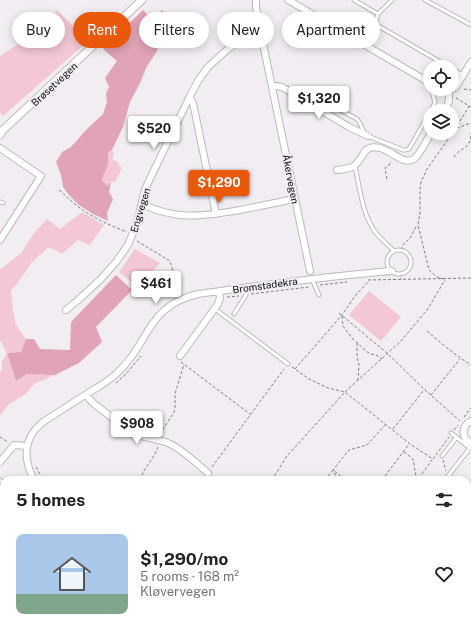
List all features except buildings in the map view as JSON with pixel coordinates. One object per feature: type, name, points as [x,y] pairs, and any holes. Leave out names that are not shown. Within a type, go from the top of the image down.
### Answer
[{"type":"street","name":"Brøsetvegen","points":[[1,131],[142,0]]},
{"type":"street","name":"Åkervegen","points":[[256,0],[257,12]]},
{"type":"street","points":[[291,1],[309,12]]},
{"type":"street","name":"Engvegen","points":[[66,310],[100,280],[123,253],[137,223],[145,189],[189,98],[204,73],[230,48]]},
{"type":"street","name":"Åkervegen","points":[[264,48],[310,271]]},
{"type":"street","points":[[368,48],[423,81]]},
{"type":"street","points":[[459,82],[471,62]]},
{"type":"street","points":[[272,87],[282,87],[349,127],[366,135]]},
{"type":"street","points":[[189,98],[194,103],[216,214]]},
{"type":"street","points":[[337,170],[355,166],[366,150],[371,147],[380,148],[404,160],[413,160],[427,140]]},
{"type":"street","points":[[0,148],[41,176],[0,240]]},
{"type":"street","points":[[142,204],[157,211],[178,216],[194,216],[216,214],[294,198]]},
{"type":"street","name":"Bromstadekra","points":[[27,446],[30,438],[38,426],[104,384],[119,372],[131,357],[160,313],[181,299],[198,294],[219,291],[312,279],[392,271]]},
{"type":"street","name":"Bromstadekra","points":[[180,356],[218,304],[220,298],[219,291]]},
{"type":"street","points":[[86,395],[93,403],[132,433],[171,444],[208,472]]},
{"type":"street","points":[[470,447],[464,437],[463,423],[471,421]]},
{"type":"street","points":[[0,462],[14,445],[27,446],[27,462],[32,476]]},
{"type":"lane","points":[[354,0],[375,12]]},
{"type":"lane","points":[[380,12],[392,0]]},
{"type":"lane","points":[[425,0],[471,24]]},
{"type":"lane","points":[[380,27],[437,60]]},
{"type":"lane","points":[[459,73],[463,75]]},
{"type":"lane","points":[[295,95],[302,93],[318,98],[357,119],[366,135],[403,150],[407,150],[409,148],[423,124]]},
{"type":"lane","points":[[355,166],[363,203],[368,218],[376,232],[394,251]]},
{"type":"lane","points":[[392,271],[389,268],[387,260],[388,257],[394,251],[401,250],[408,254],[411,260],[407,270],[401,273]]},
{"type":"lane","name":"Bromstadekra","points":[[392,271],[401,273]]},
{"type":"lane","name":"Bromstadekra","points":[[312,279],[319,295]]},
{"type":"lane","points":[[234,314],[246,295],[245,288]]},
{"type":"lane","points":[[215,309],[288,364]]},
{"type":"lane","points":[[448,476],[470,447],[451,433]]},
{"type":"lane","points":[[442,456],[456,438]]},
{"type":"path","points":[[453,96],[470,106],[459,123]]},
{"type":"path","points":[[459,127],[471,123]]},
{"type":"path","points":[[454,157],[459,150],[468,145],[470,142],[471,133]]},
{"type":"path","points":[[446,279],[436,276],[429,270],[418,225],[420,212],[420,190],[424,176],[447,140]]},
{"type":"path","points":[[387,179],[385,169],[394,155]]},
{"type":"path","points":[[60,190],[76,205],[92,216],[132,236],[170,261],[181,299]]},
{"type":"path","points":[[401,250],[418,225]]},
{"type":"path","points":[[401,273],[401,279]]},
{"type":"path","points":[[366,280],[471,278]]},
{"type":"path","points":[[274,476],[287,456],[345,392],[382,360],[409,332],[427,310],[446,279]]},
{"type":"path","points":[[295,369],[370,280]]},
{"type":"path","points":[[220,298],[346,282]]},
{"type":"path","points":[[339,313],[388,354],[425,390],[463,423]]},
{"type":"path","points":[[342,315],[343,326],[352,338],[367,352],[376,355],[382,360]]},
{"type":"path","points":[[427,331],[460,359],[471,365]]},
{"type":"path","points":[[357,343],[359,366],[358,380]]},
{"type":"path","points":[[116,383],[126,374],[142,353]]},
{"type":"path","points":[[180,356],[180,361],[251,414]]},
{"type":"path","points":[[431,395],[460,359]]},
{"type":"path","points":[[142,476],[157,449],[161,432],[175,410],[175,394],[184,364]]},
{"type":"path","points":[[208,472],[288,364],[309,380],[328,388],[345,392],[410,444],[433,459]]},
{"type":"path","points":[[392,430],[425,390]]},
{"type":"path","points":[[420,476],[451,433],[463,423],[471,408]]},
{"type":"path","points":[[328,476],[349,450],[367,446],[385,424]]},
{"type":"path","points":[[0,436],[14,445]]},
{"type":"path","points":[[385,476],[410,444]]},
{"type":"path","points":[[404,452],[413,459],[416,476]]},
{"type":"path","points":[[442,456],[445,476]]},
{"type":"path","points":[[34,462],[41,476]]},
{"type":"path","points":[[333,470],[336,476]]},
{"type":"path","points":[[333,470],[341,476]]},
{"type":"shaded area","points":[[139,14],[139,48],[158,48],[146,68],[130,102],[123,127],[112,150],[108,152],[108,164],[102,180],[107,186],[111,182],[109,192],[113,199],[107,213],[108,221],[79,205],[70,196],[63,187],[61,175],[56,162],[62,152],[71,147],[103,114],[107,102],[106,94],[109,87],[105,78],[117,61],[103,49],[131,48],[131,22]]},
{"type":"shaded area","points":[[65,18],[73,26],[73,48],[80,48],[3,116],[0,112],[0,56],[12,48],[65,48]]},
{"type":"shaded area","points":[[112,150],[114,154],[112,159],[119,163],[118,165],[122,168],[115,182],[111,182],[107,186],[102,180],[108,164],[108,152]]},
{"type":"shaded area","points":[[82,212],[104,225],[90,245],[78,240],[62,254],[49,247],[32,262],[11,290],[16,325],[26,339],[21,352],[7,353],[0,340],[0,269],[22,252],[34,233],[47,219],[60,229]]},
{"type":"shaded area","points":[[135,249],[160,263],[138,287],[119,272]]},
{"type":"shaded area","points":[[116,275],[132,290],[96,327],[102,342],[79,363],[55,375],[27,374],[16,381],[7,353],[21,352],[26,339],[34,339],[40,349],[70,350],[71,322]]},
{"type":"shaded area","points":[[369,291],[401,317],[381,341],[349,315]]},
{"type":"shaded area","points":[[7,353],[16,381],[27,374],[55,375],[34,384],[27,393],[8,405],[0,416],[0,372],[2,369],[2,361]]}]
